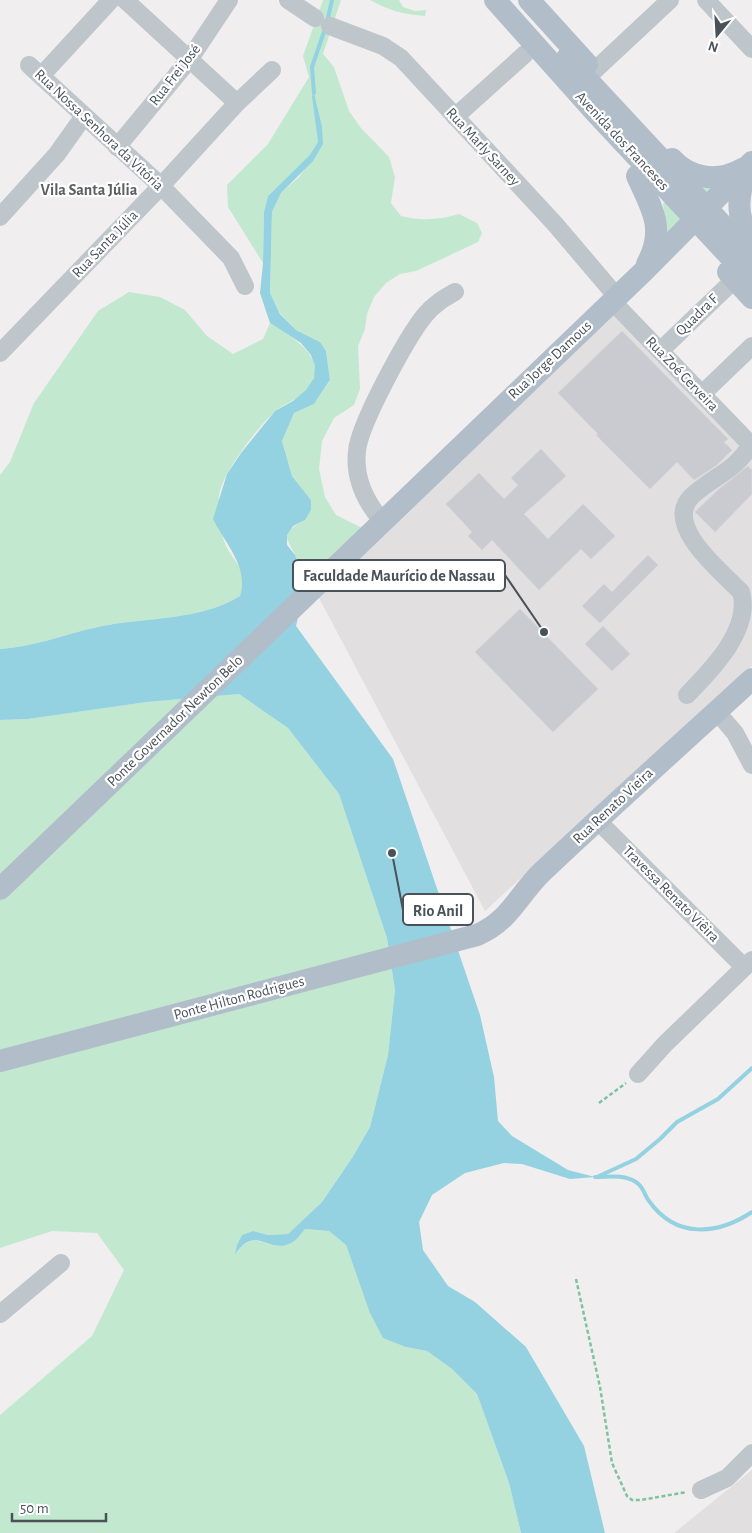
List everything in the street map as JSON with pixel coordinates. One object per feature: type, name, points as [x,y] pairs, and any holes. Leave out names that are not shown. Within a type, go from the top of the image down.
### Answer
[{"type":"main road","points":[[478,0],[525,54],[653,192],[666,196],[676,191],[681,182],[681,173],[677,165],[529,0]]},
{"type":"main road","name":"Avenida dos Franceses","points":[[495,0],[743,280]]},
{"type":"main road","name":"Avenida dos Franceses","points":[[516,0],[752,257]]},
{"type":"main road","points":[[677,165],[695,175],[714,178],[726,176],[750,164]]},
{"type":"main road","points":[[750,164],[740,190],[739,212],[744,228],[752,239]]},
{"type":"main road","name":"Rua Jorge Damous","points":[[350,552],[644,271],[750,164]]},
{"type":"main road","points":[[637,176],[654,214],[657,229],[654,248],[644,271]]},
{"type":"main road","points":[[727,233],[718,239],[717,253],[722,264],[743,280],[752,298]]},
{"type":"main road","points":[[663,252],[727,233],[739,234],[752,239]]},
{"type":"main road","name":"Ponte Governador Newton Belo","points":[[0,889],[350,552]]},
{"type":"main road","name":"Rua Renato Vieira","points":[[477,935],[491,929],[507,916],[540,874],[752,679]]},
{"type":"main road","name":"Ponte Hilton Rodrigues","points":[[0,1062],[477,935]]},
{"type":"street","name":"Rua Nossa Senhora da Vitória","points":[[111,0],[35,71],[161,186],[231,258],[245,286]]},
{"type":"street","points":[[125,0],[237,103]]},
{"type":"street","name":"Rua Frei José","points":[[117,147],[189,60],[229,0]]},
{"type":"street","name":"Rua Marly Sarney","points":[[288,0],[322,22],[383,46],[401,58],[555,224],[614,299]]},
{"type":"street","points":[[594,72],[670,0]]},
{"type":"street","points":[[706,0],[752,49]]},
{"type":"street","points":[[455,117],[525,54]]},
{"type":"street","name":"Rua Santa Júlia","points":[[0,353],[161,186],[237,103],[272,70]]},
{"type":"street","points":[[0,217],[57,154],[84,116]]},
{"type":"street","name":"Quadra F","points":[[660,351],[743,280]]},
{"type":"street","points":[[382,522],[370,506],[356,469],[357,450],[361,436],[386,380],[424,316],[437,302],[455,292]]},
{"type":"street","name":"Rua Zoé Cerveira","points":[[614,299],[660,351],[752,445]]},
{"type":"street","points":[[702,394],[752,346]]},
{"type":"street","points":[[687,695],[736,645],[745,621],[746,608],[745,599],[741,592],[689,537],[684,522],[685,509],[691,498],[735,464],[752,445]]},
{"type":"street","points":[[717,712],[735,733],[752,765]]},
{"type":"street","name":"Travessa Renato Viêira","points":[[598,820],[748,964]]},
{"type":"street","points":[[638,1074],[748,964]]},
{"type":"street","points":[[0,1314],[61,1263]]},
{"type":"street","points":[[701,1490],[727,1478],[752,1453]]},
{"type":"path","points":[[599,1103],[638,1074]]},
{"type":"path","points":[[576,1279],[600,1387],[612,1463],[627,1496],[632,1500],[640,1500],[701,1490]]},
{"type":"shaded area","points":[[615,314],[752,457],[752,666],[485,911],[319,598]]},
{"type":"shaded area","points":[[752,1470],[752,1533],[674,1533]]},
{"type":"green space","points":[[323,0],[341,0],[323,54],[334,67],[349,111],[361,128],[389,157],[395,177],[391,203],[401,216],[409,218],[444,218],[459,214],[477,223],[482,233],[478,242],[416,271],[400,274],[386,283],[374,297],[358,346],[360,389],[354,405],[334,418],[322,441],[319,469],[325,497],[336,515],[366,530],[306,584],[287,536],[291,529],[305,520],[311,500],[292,476],[282,441],[294,413],[314,404],[330,381],[326,351],[320,342],[296,330],[280,313],[270,293],[272,212],[281,193],[299,177],[323,144],[316,124],[318,142],[311,155],[268,196],[264,212],[263,263],[228,207],[227,185],[268,144],[309,77],[303,56]]},
{"type":"green space","points":[[370,0],[399,0],[403,7],[415,11],[426,10],[425,16],[396,11]]},
{"type":"green space","points":[[718,181],[667,239],[663,203]]},
{"type":"green space","points":[[129,292],[160,297],[185,310],[207,336],[233,354],[263,339],[270,323],[299,343],[313,360],[315,370],[313,380],[305,391],[277,410],[258,430],[241,451],[222,485],[219,499],[222,532],[224,541],[239,566],[243,578],[240,596],[225,604],[190,614],[98,627],[37,643],[0,649],[0,475],[10,462],[34,403],[98,311]]},
{"type":"green space","points":[[239,694],[288,728],[339,794],[387,938],[395,990],[388,1055],[370,1127],[352,1158],[322,1202],[288,1234],[268,1235],[253,1231],[242,1235],[236,1254],[249,1242],[256,1241],[275,1245],[290,1243],[305,1229],[329,1231],[346,1245],[370,1312],[406,1347],[427,1351],[452,1369],[477,1394],[509,1483],[521,1533],[0,1533],[0,1415],[92,1336],[124,1270],[97,1233],[52,1231],[0,1248],[0,720],[28,719],[147,702]]},
{"type":"water","points":[[314,93],[322,127],[323,144],[313,161],[281,193],[272,212],[270,293],[280,314],[296,330],[320,342],[326,351],[330,380],[314,404],[294,413],[282,441],[292,476],[311,500],[311,510],[305,520],[293,526],[287,535],[287,545],[295,555],[306,584],[296,626],[393,759],[480,1015],[494,1077],[498,1121],[512,1136],[568,1170],[595,1177],[570,1179],[522,1164],[504,1163],[465,1173],[432,1195],[419,1222],[423,1250],[448,1286],[475,1302],[526,1347],[584,1446],[605,1533],[521,1533],[509,1483],[477,1394],[452,1369],[427,1351],[406,1347],[383,1338],[370,1313],[346,1245],[329,1231],[305,1229],[295,1241],[283,1246],[256,1240],[249,1241],[235,1255],[242,1235],[253,1231],[268,1235],[288,1234],[322,1202],[352,1158],[370,1127],[388,1055],[395,990],[387,938],[339,794],[288,728],[239,694],[147,702],[28,719],[0,720],[0,649],[37,643],[98,627],[190,614],[225,604],[240,596],[242,585],[239,566],[213,519],[227,474],[241,453],[275,411],[293,401],[306,390],[314,378],[315,366],[311,355],[301,343],[270,323],[260,293],[263,263],[264,212],[268,196],[310,155],[318,142],[312,96]]},
{"type":"building","points":[[622,331],[728,439],[724,442],[732,450],[717,465],[694,480],[677,462],[650,489],[596,435],[598,434],[558,393]]},
{"type":"building","points":[[541,449],[566,476],[524,514],[548,539],[583,504],[615,536],[591,559],[581,549],[539,590],[492,540],[482,550],[468,536],[472,532],[446,504],[479,473],[504,499],[518,485],[511,478]]},
{"type":"building","points":[[748,466],[752,470],[752,494],[715,532],[695,512],[718,490]]},
{"type":"building","points":[[648,555],[658,565],[600,623],[582,606],[604,584],[612,592]]},
{"type":"building","points":[[520,609],[598,689],[553,732],[475,652]]},
{"type":"building","points":[[603,626],[630,654],[612,671],[585,644]]},
{"type":"waterway","points":[[327,22],[332,0]]},
{"type":"waterway","points":[[314,93],[312,67],[325,29]]},
{"type":"waterway","points":[[597,1177],[636,1159],[677,1122],[718,1099],[752,1068]]},
{"type":"waterway","points":[[595,1177],[611,1176],[631,1179],[641,1186],[647,1199],[660,1213],[672,1222],[684,1227],[711,1229],[739,1220],[752,1212]]},
{"type":"place","name":"Faculdade Maurício de Nassau","points":[[544,632]]},
{"type":"place","name":"Rio Anil","points":[[392,853]]},
{"type":"district","name":"Vila Santa Júlia","points":[[89,190]]}]
